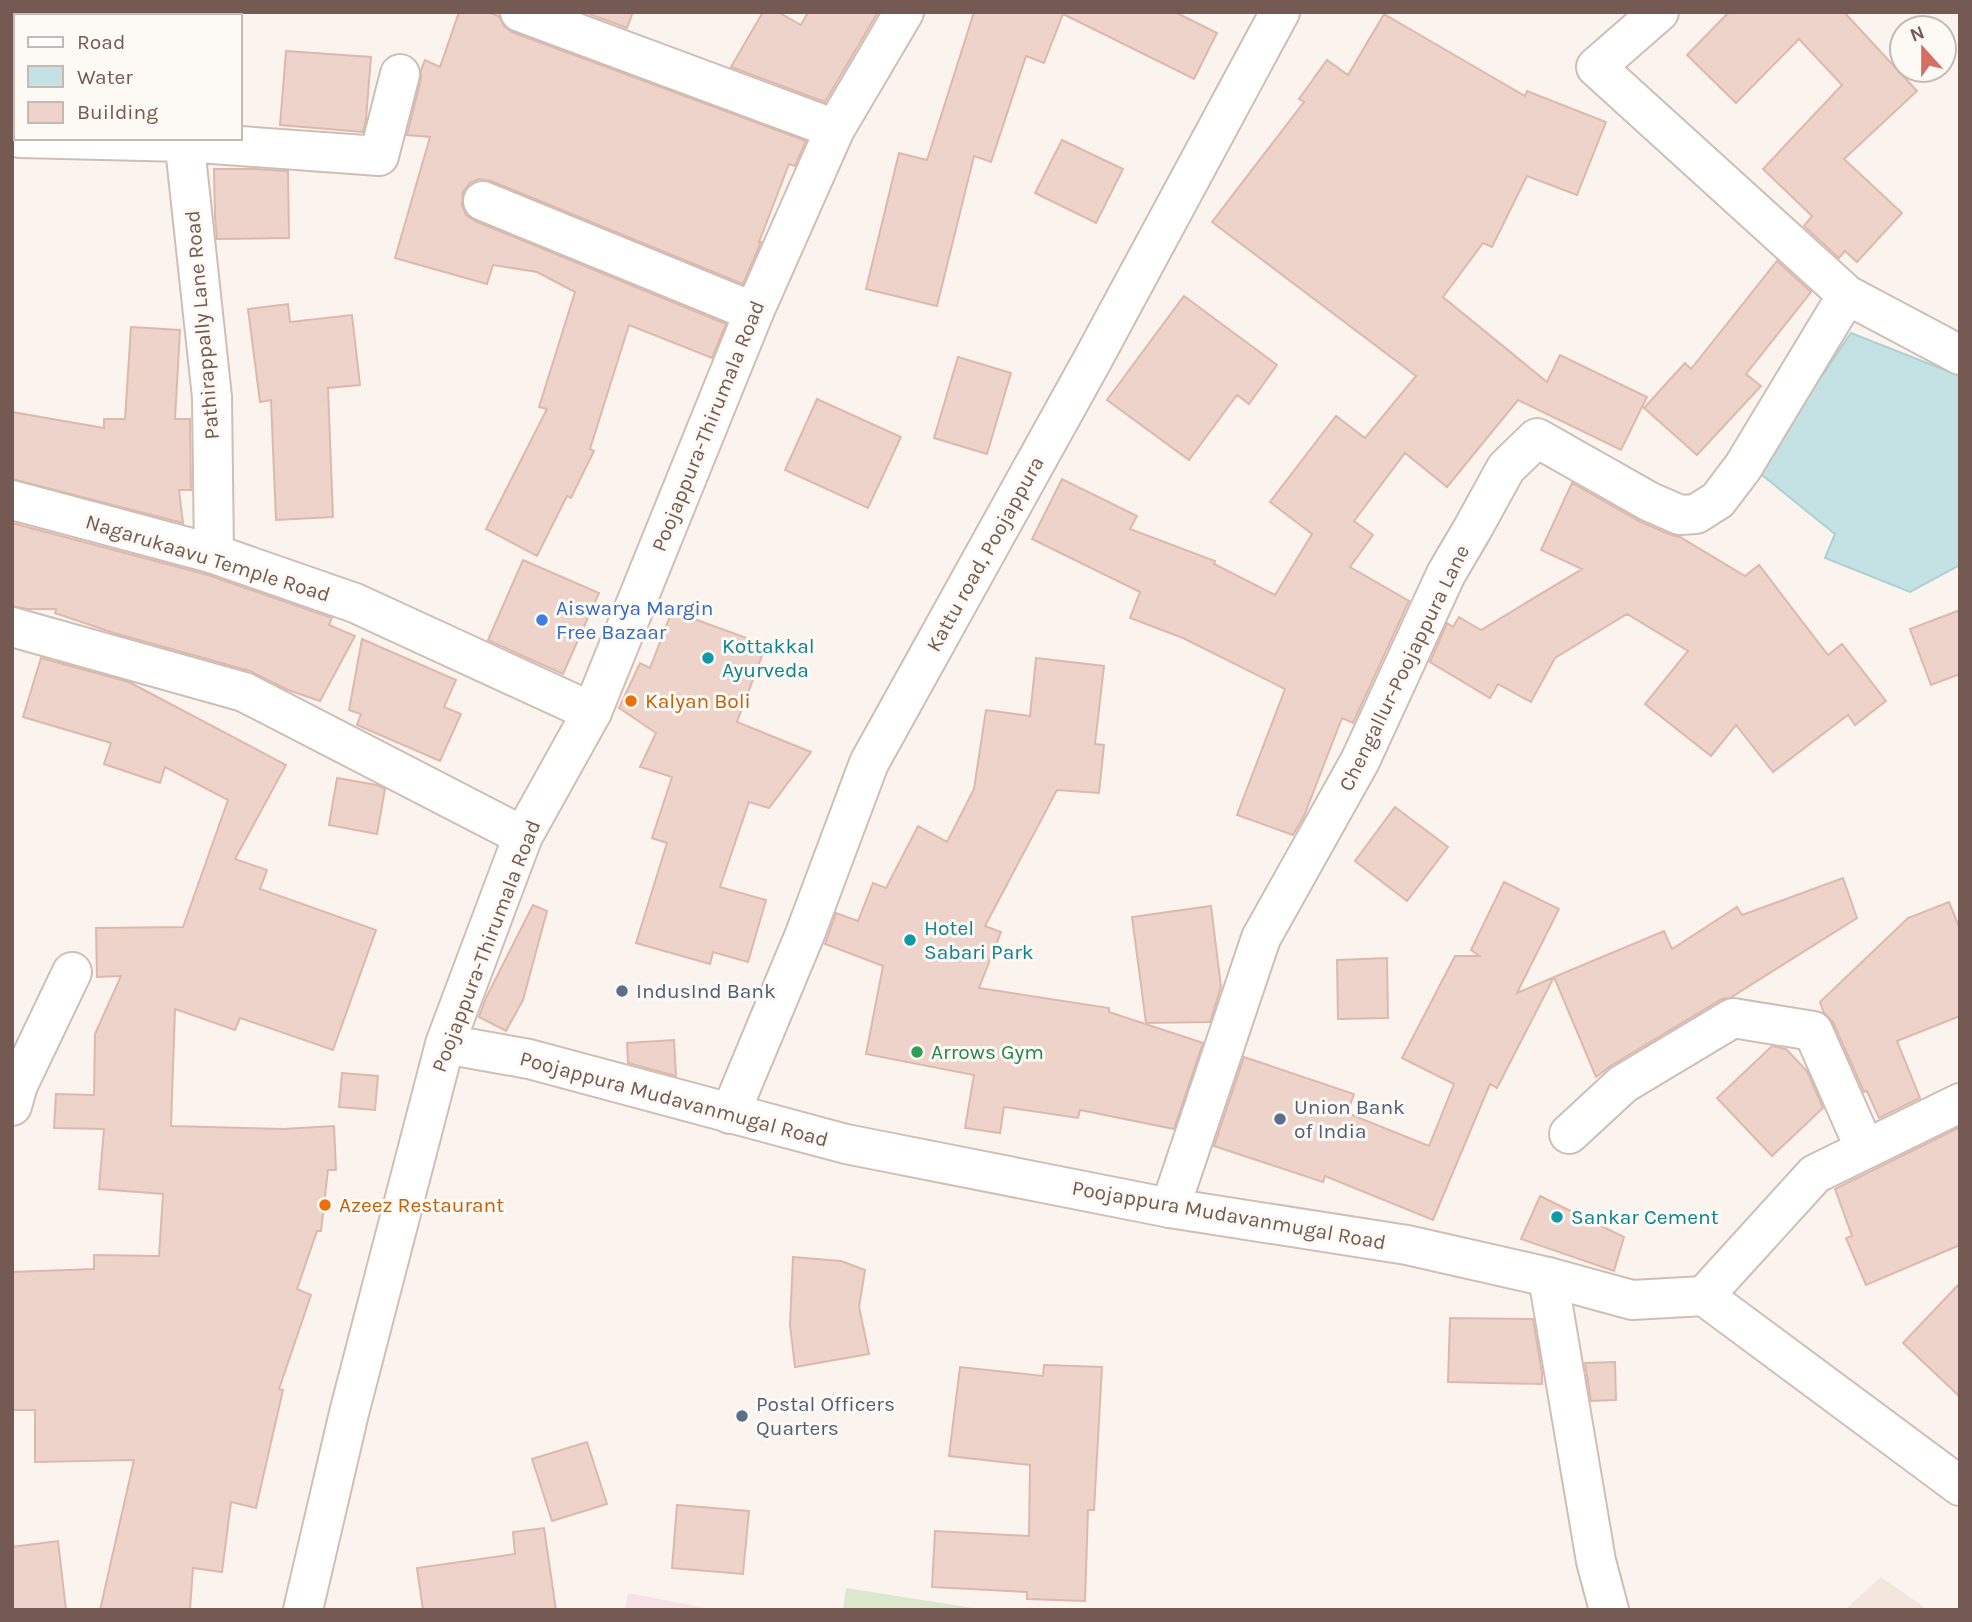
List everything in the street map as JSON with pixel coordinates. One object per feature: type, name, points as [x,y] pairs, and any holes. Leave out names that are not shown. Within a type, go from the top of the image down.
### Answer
[{"type":"street","points":[[520,12],[835,129]]},
{"type":"street","name":"Poojappura-Thirumala Road","points":[[303,1610],[349,1413],[444,1044],[523,836],[592,712],[754,312],[835,129],[904,12]]},
{"type":"street","name":"Kattu road, Poojappura","points":[[730,1114],[805,934],[869,763],[1093,359],[1280,12]]},
{"type":"street","points":[[1658,12],[1596,67],[1847,295],[1960,355]]},
{"type":"street","points":[[185,140],[379,156],[400,74]]},
{"type":"street","name":"Pathirappally Lane Road","points":[[185,140],[212,397],[214,554]]},
{"type":"street","points":[[483,201],[754,312]]},
{"type":"street","name":"Chengallur-Poojappura Lane","points":[[1170,1208],[1261,938],[1360,761],[1446,574],[1506,468],[1537,438],[1650,502],[1680,515],[1696,514],[1718,500],[1743,467],[1847,295]]},
{"type":"street","name":"Nagarukaavu Temple Road","points":[[12,500],[214,554],[355,603],[592,712]]},
{"type":"street","points":[[12,626],[244,692],[523,836]]},
{"type":"street","points":[[12,1107],[18,1085],[72,972]]},
{"type":"street","points":[[1569,1134],[1623,1084],[1733,1018],[1813,1031],[1865,1149]]},
{"type":"street","name":"Poojappura Mudavanmugal Road","points":[[444,1044],[529,1059],[846,1144],[1170,1208],[1408,1245],[1548,1277],[1632,1300],[1704,1296]]},
{"type":"street","points":[[1960,1103],[1815,1174],[1704,1296],[1960,1486]]},
{"type":"street","points":[[1548,1277],[1596,1561],[1609,1610]]},
{"type":"shaded area","points":[[1881,1577],[1928,1610],[1845,1610]]},
{"type":"shaded area","points":[[628,1593],[717,1610],[625,1610]]},
{"type":"green space","points":[[846,1588],[986,1610],[843,1610]]},
{"type":"water","points":[[1851,333],[1960,376],[1960,565],[1910,592],[1825,558],[1835,534],[1757,471]]},
{"type":"building","points":[[459,12],[487,12],[499,16],[504,26],[512,32],[806,141],[795,166],[789,164],[743,284],[491,181],[479,179],[470,183],[463,192],[462,205],[466,215],[475,221],[726,324],[712,358],[629,325],[590,449],[594,451],[571,498],[567,496],[537,556],[486,529],[547,409],[539,407],[575,292],[537,272],[493,265],[487,284],[395,258],[430,137],[407,135],[421,70],[425,60],[440,67]]},
{"type":"building","points":[[584,12],[633,12],[627,28]]},
{"type":"building","points":[[763,12],[778,12],[801,25],[808,12],[878,12],[825,102],[731,67]]},
{"type":"building","points":[[974,12],[1175,12],[1217,33],[1194,79],[1063,14],[1044,63],[1026,56],[991,162],[974,156],[937,306],[866,289],[899,153],[927,160]]},
{"type":"building","points":[[1729,12],[1844,12],[1888,60],[1888,84],[1911,84],[1917,91],[1844,159],[1902,213],[1857,262],[1845,251],[1839,258],[1804,226],[1812,216],[1763,169],[1842,85],[1799,39],[1736,103],[1687,55]]},
{"type":"building","points":[[1384,14],[1525,96],[1527,91],[1606,122],[1577,195],[1527,176],[1492,247],[1483,243],[1443,297],[1547,382],[1560,355],[1647,397],[1621,450],[1518,400],[1447,487],[1405,453],[1354,521],[1373,535],[1350,567],[1409,601],[1353,723],[1342,718],[1304,816],[1293,835],[1237,815],[1285,689],[1183,638],[1130,618],[1140,592],[1032,539],[1062,479],[1137,516],[1130,529],[1215,561],[1214,564],[1275,595],[1312,534],[1270,502],[1336,416],[1365,438],[1416,376],[1212,222],[1304,102],[1299,99],[1327,60],[1348,75]]},
{"type":"building","points":[[286,51],[371,57],[363,132],[280,125]]},
{"type":"building","points":[[1062,140],[1123,169],[1096,223],[1035,193]]},
{"type":"building","points":[[214,169],[288,171],[289,238],[217,239]]},
{"type":"building","points":[[1777,261],[1811,292],[1746,374],[1761,386],[1697,455],[1644,408],[1685,363],[1691,369]]},
{"type":"building","points":[[1184,296],[1277,365],[1249,404],[1237,395],[1189,460],[1107,400]]},
{"type":"building","points":[[288,304],[290,322],[352,315],[360,385],[328,388],[333,517],[276,520],[271,400],[260,402],[248,309]]},
{"type":"building","points":[[131,327],[180,330],[175,419],[190,419],[191,490],[179,490],[183,523],[12,479],[12,412],[104,428],[104,419],[125,419]]},
{"type":"building","points":[[958,357],[1011,373],[987,454],[934,438]]},
{"type":"building","points":[[817,399],[901,437],[868,508],[785,470]]},
{"type":"building","points":[[1572,483],[1641,522],[1680,537],[1745,576],[1759,565],[1828,655],[1842,644],[1886,701],[1855,725],[1848,715],[1773,772],[1736,725],[1711,756],[1645,704],[1688,651],[1627,614],[1555,658],[1531,702],[1498,684],[1490,698],[1430,662],[1447,623],[1453,627],[1459,617],[1481,630],[1582,569],[1541,550]]},
{"type":"building","points":[[12,523],[208,575],[332,618],[329,625],[355,636],[320,701],[288,690],[250,671],[114,633],[55,613],[56,609],[12,606]]},
{"type":"building","name":"Aiswarya Margin Free Bazaar","points":[[523,560],[599,593],[563,674],[488,640]]},
{"type":"building","points":[[1960,610],[1960,674],[1931,685],[1910,629]]},
{"type":"building","points":[[672,611],[766,645],[737,722],[811,752],[769,808],[749,802],[720,887],[766,900],[748,962],[713,952],[710,964],[636,943],[667,843],[652,838],[672,777],[640,767],[656,733],[619,708],[640,663],[650,668]]},
{"type":"building","points":[[362,639],[456,680],[444,707],[461,714],[440,761],[357,725],[361,714],[349,710]]},
{"type":"building","points":[[41,658],[129,682],[286,765],[235,859],[267,870],[260,889],[376,930],[333,1050],[240,1018],[235,1030],[175,1009],[171,1126],[283,1129],[334,1126],[336,1170],[328,1170],[321,1231],[317,1231],[297,1289],[311,1295],[279,1389],[283,1390],[256,1508],[231,1502],[222,1572],[193,1568],[190,1610],[100,1610],[134,1460],[35,1462],[35,1410],[12,1410],[12,1272],[94,1269],[94,1255],[159,1256],[163,1194],[99,1189],[104,1129],[54,1128],[56,1094],[94,1095],[95,1034],[121,976],[97,977],[96,928],[183,927],[228,800],[165,767],[160,783],[104,764],[111,743],[23,717]]},
{"type":"building","points":[[1036,658],[1104,666],[1095,744],[1104,745],[1099,793],[1057,790],[985,926],[1001,932],[979,988],[1109,1008],[1109,1012],[1203,1043],[1174,1129],[1080,1110],[1078,1118],[1004,1107],[1000,1133],[965,1128],[974,1075],[866,1054],[883,966],[825,944],[836,913],[858,921],[873,883],[886,888],[918,826],[947,842],[974,789],[986,710],[1030,716]]},
{"type":"building","points":[[337,778],[377,785],[385,789],[377,834],[329,825]]},
{"type":"building","points":[[1395,807],[1448,847],[1407,901],[1355,861]]},
{"type":"building","points":[[1843,878],[1857,918],[1730,998],[1722,999],[1596,1077],[1554,977],[1664,931],[1672,949],[1737,907],[1742,915]]},
{"type":"building","points":[[1504,882],[1559,909],[1517,993],[1554,977],[1497,1088],[1490,1084],[1433,1220],[1325,1176],[1323,1182],[1214,1146],[1244,1057],[1354,1094],[1347,1113],[1429,1146],[1454,1084],[1402,1058],[1455,956],[1479,956],[1471,950]]},
{"type":"building","points":[[1949,902],[1960,929],[1960,1016],[1897,1041],[1920,1098],[1879,1118],[1867,1091],[1864,1092],[1833,1022],[1824,1013],[1820,1002],[1908,918]]},
{"type":"building","points":[[533,905],[547,911],[523,1000],[506,1031],[479,1017]]},
{"type":"building","points":[[1211,906],[1221,987],[1210,1022],[1146,1023],[1132,917]]},
{"type":"building","points":[[1387,958],[1388,1018],[1338,1019],[1337,960]]},
{"type":"building","points":[[674,1040],[676,1076],[628,1063],[627,1043]]},
{"type":"building","points":[[1772,1046],[1786,1049],[1807,1071],[1823,1108],[1772,1156],[1717,1098]]},
{"type":"building","points":[[342,1073],[378,1076],[375,1110],[339,1107]]},
{"type":"building","points":[[1960,1127],[1960,1245],[1866,1285],[1846,1238],[1852,1236],[1835,1189]]},
{"type":"building","name":"Sankar Cement","points":[[1540,1196],[1624,1237],[1614,1271],[1521,1239]]},
{"type":"building","points":[[793,1257],[841,1261],[865,1270],[859,1307],[869,1354],[795,1367],[790,1325]]},
{"type":"building","points":[[1960,1283],[1960,1397],[1903,1343]]},
{"type":"building","points":[[1450,1318],[1533,1319],[1542,1384],[1448,1382]]},
{"type":"building","points":[[1615,1362],[1616,1400],[1591,1401],[1585,1363]]},
{"type":"building","points":[[1044,1365],[1102,1367],[1094,1510],[1088,1510],[1085,1601],[1027,1599],[1027,1592],[932,1587],[935,1531],[1029,1536],[1030,1465],[949,1456],[960,1367],[1043,1376]]},
{"type":"building","points":[[587,1442],[607,1504],[552,1521],[532,1459]]},
{"type":"building","points":[[677,1505],[749,1511],[743,1574],[672,1568]]},
{"type":"building","points":[[544,1528],[556,1610],[423,1610],[417,1568],[515,1554],[513,1532]]},
{"type":"building","points":[[58,1541],[66,1610],[12,1610],[12,1547]]},
{"type":"place","name":"Aiswarya Margin Free Bazaar","points":[[542,620]]},
{"type":"place","name":"Kottakkal Ayurveda","points":[[708,658]]},
{"type":"place","name":"Kalyan Boli","points":[[631,701]]},
{"type":"place","name":"Hotel Sabari Park","points":[[910,940]]},
{"type":"place","name":"IndusInd Bank","points":[[622,991]]},
{"type":"place","name":"Arrows Gym","points":[[917,1052]]},
{"type":"place","name":"Union Bank of India","points":[[1280,1119]]},
{"type":"place","name":"Azeez Restaurant","points":[[325,1205]]},
{"type":"place","name":"Sankar Cement","points":[[1557,1217]]},
{"type":"place","name":"Postal Officers Quarters","points":[[742,1416]]}]
